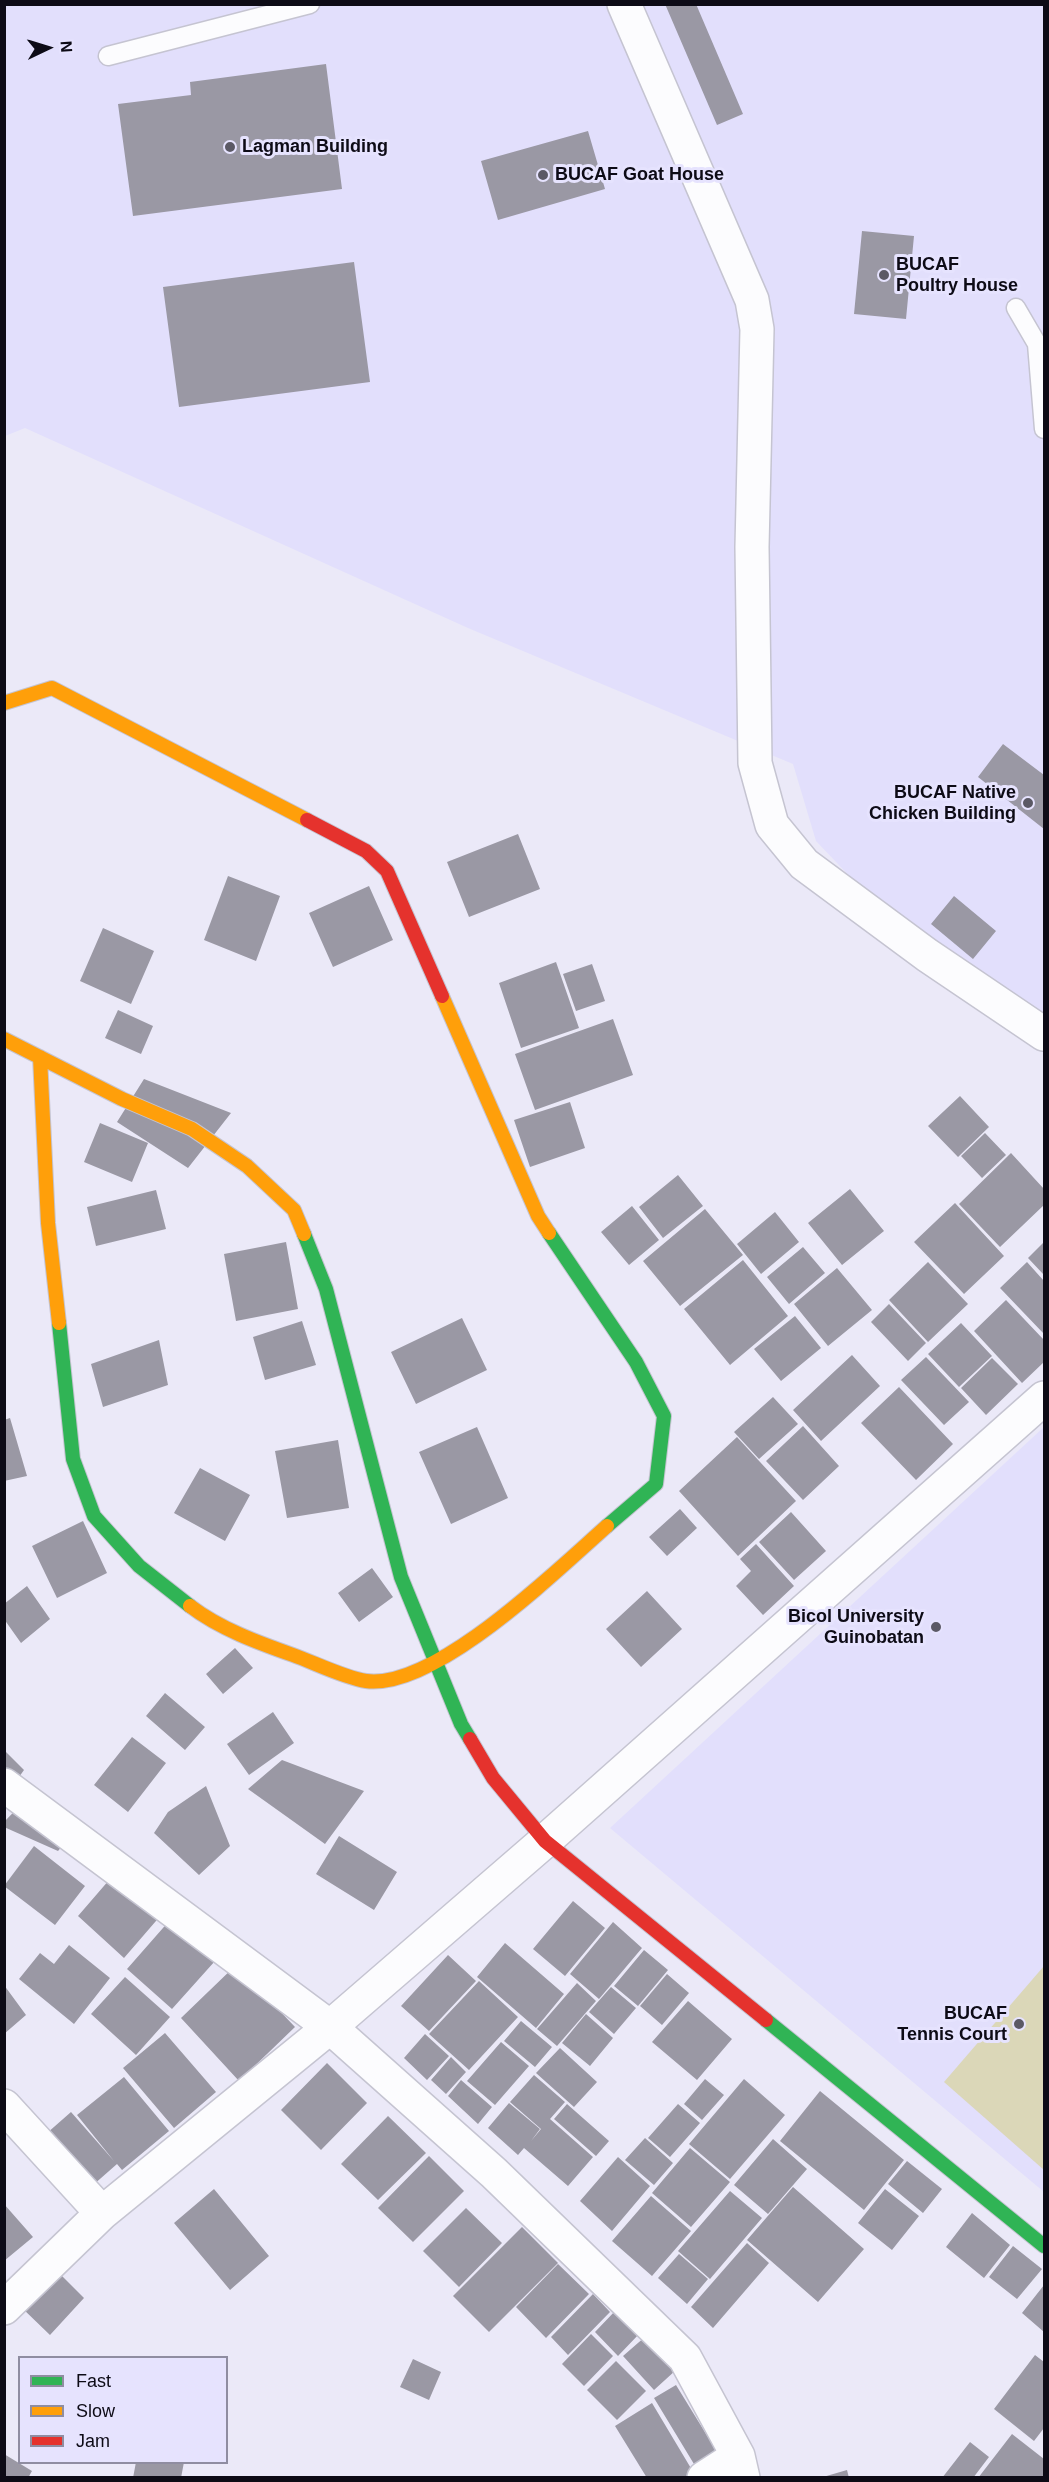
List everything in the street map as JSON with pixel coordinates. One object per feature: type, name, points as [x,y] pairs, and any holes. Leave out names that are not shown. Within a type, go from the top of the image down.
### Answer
[{"type":"street","points":[[624,4],[752,300],[757,329],[752,547],[755,763],[772,825],[804,864],[927,955],[1044,1034]]},
{"type":"street","points":[[4,703],[52,688],[366,851],[387,871],[538,1216],[636,1362],[664,1416],[656,1484],[494,1625],[435,1662],[406,1676],[367,1681],[251,1640],[195,1610],[139,1566],[94,1516],[73,1459],[48,1223],[40,1057]]},
{"type":"street","points":[[4,1039],[122,1099],[192,1130],[247,1166],[294,1210],[326,1289],[401,1577],[461,1724],[493,1778],[545,1841],[1044,2246]]},
{"type":"street","points":[[4,2308],[102,2213],[330,2027],[545,1841],[1044,1398]]},
{"type":"street","points":[[4,1785],[330,2027],[494,2173],[685,2358],[740,2467],[704,2478]]},
{"type":"street","points":[[4,2106],[102,2213]]},
{"type":"lane","points":[[108,56],[310,4]]},
{"type":"lane","points":[[1016,308],[1037,344],[1044,429]]},
{"type":"shaded area","points":[[5,5],[1044,5],[1044,1020],[881,909],[816,841],[793,764],[468,628],[25,428],[5,436]]},
{"type":"shaded area","name":"Bicol University Guinobatan","points":[[1044,1427],[1044,2192],[610,1828]]},
{"type":"shaded area","name":"BUCAF Tennis Court","points":[[1044,1966],[1044,2170],[944,2082]]},
{"type":"building","points":[[665,4],[696,4],[743,114],[717,125]]},
{"type":"building","name":"Lagman Building","points":[[326,64],[342,189],[133,216],[118,104],[191,95],[190,82]]},
{"type":"building","name":"BUCAF Goat House","points":[[588,131],[605,189],[498,220],[481,161]]},
{"type":"building","name":"BUCAF Poultry House","points":[[862,231],[914,236],[906,319],[854,314]]},
{"type":"building","points":[[354,262],[370,382],[179,407],[163,287]]},
{"type":"building","name":"BUCAF Native Chicken Building","points":[[1003,744],[1044,775],[1044,829],[978,777]]},
{"type":"building","points":[[518,834],[540,889],[469,917],[447,862]]},
{"type":"building","points":[[228,876],[280,896],[256,961],[204,940]]},
{"type":"building","points":[[369,886],[393,940],[333,967],[309,913]]},
{"type":"building","points":[[954,896],[996,931],[973,959],[931,924]]},
{"type":"building","points":[[103,928],[154,951],[131,1004],[80,981]]},
{"type":"building","points":[[556,962],[579,1028],[521,1048],[499,983]]},
{"type":"building","points":[[592,964],[605,1001],[576,1011],[563,974]]},
{"type":"building","points":[[118,1010],[153,1026],[141,1054],[105,1038]]},
{"type":"building","points":[[613,1019],[633,1075],[535,1110],[515,1054]]},
{"type":"building","points":[[144,1079],[231,1113],[188,1168],[117,1122]]},
{"type":"building","points":[[960,1096],[989,1127],[958,1157],[928,1126]]},
{"type":"building","points":[[570,1102],[585,1148],[530,1167],[514,1120]]},
{"type":"building","points":[[100,1123],[148,1143],[132,1182],[84,1162]]},
{"type":"building","points":[[985,1133],[1006,1155],[982,1178],[961,1156]]},
{"type":"building","points":[[1011,1153],[1044,1189],[1044,1205],[1000,1247],[959,1204]]},
{"type":"building","points":[[678,1175],[703,1206],[663,1238],[639,1207]]},
{"type":"building","points":[[850,1189],[884,1231],[842,1265],[808,1223]]},
{"type":"building","points":[[156,1190],[166,1229],[96,1246],[87,1207]]},
{"type":"building","points":[[955,1203],[1004,1256],[964,1294],[914,1242]]},
{"type":"building","points":[[632,1206],[659,1240],[629,1265],[601,1232]]},
{"type":"building","points":[[705,1209],[743,1255],[680,1306],[643,1261]]},
{"type":"building","points":[[775,1212],[799,1242],[761,1274],[737,1244]]},
{"type":"building","points":[[286,1242],[298,1309],[236,1321],[224,1254]]},
{"type":"building","points":[[1044,1242],[1044,1275],[1028,1258]]},
{"type":"building","points":[[803,1247],[825,1273],[789,1304],[767,1277]]},
{"type":"building","points":[[743,1260],[788,1316],[730,1365],[684,1309]]},
{"type":"building","points":[[928,1262],[968,1304],[928,1342],[889,1300]]},
{"type":"building","points":[[1027,1262],[1044,1281],[1044,1334],[1000,1288]]},
{"type":"building","points":[[837,1268],[872,1310],[828,1346],[794,1304]]},
{"type":"building","points":[[1006,1300],[1044,1340],[1044,1362],[1022,1383],[974,1331]]},
{"type":"building","points":[[889,1304],[926,1343],[908,1361],[871,1322]]},
{"type":"building","points":[[795,1316],[821,1348],[781,1381],[754,1349]]},
{"type":"building","points":[[462,1318],[487,1370],[416,1404],[391,1352]]},
{"type":"building","points":[[302,1321],[316,1365],[265,1380],[253,1337]]},
{"type":"building","points":[[961,1323],[992,1356],[959,1387],[928,1354]]},
{"type":"building","points":[[159,1340],[168,1385],[103,1407],[91,1364]]},
{"type":"building","points":[[852,1355],[880,1386],[821,1441],[793,1410]]},
{"type":"building","points":[[926,1357],[969,1402],[944,1425],[901,1380]]},
{"type":"building","points":[[992,1358],[1018,1384],[986,1415],[961,1388]]},
{"type":"building","points":[[899,1387],[953,1444],[916,1480],[861,1423]]},
{"type":"building","points":[[773,1397],[798,1424],[759,1459],[734,1432]]},
{"type":"building","points":[[10,1418],[27,1476],[4,1481],[4,1420]]},
{"type":"building","points":[[803,1426],[839,1466],[803,1500],[766,1461]]},
{"type":"building","points":[[477,1427],[508,1498],[451,1524],[419,1452]]},
{"type":"building","points":[[737,1437],[796,1501],[738,1556],[679,1491]]},
{"type":"building","points":[[338,1440],[349,1508],[287,1518],[275,1451]]},
{"type":"building","points":[[200,1468],[250,1495],[225,1541],[174,1513]]},
{"type":"building","points":[[680,1509],[697,1528],[667,1556],[649,1537]]},
{"type":"building","points":[[791,1512],[826,1551],[794,1580],[759,1542]]},
{"type":"building","points":[[83,1521],[107,1573],[57,1598],[32,1546]]},
{"type":"building","points":[[756,1544],[794,1586],[763,1615],[736,1586],[751,1571],[740,1559]]},
{"type":"building","points":[[372,1568],[393,1597],[359,1622],[338,1593]]},
{"type":"building","points":[[27,1586],[50,1619],[21,1643],[4,1619],[4,1604]]},
{"type":"building","points":[[647,1591],[682,1629],[641,1667],[606,1629]]},
{"type":"building","points":[[235,1648],[253,1668],[223,1694],[206,1674]]},
{"type":"building","points":[[165,1693],[205,1727],[185,1750],[146,1716]]},
{"type":"building","points":[[273,1712],[294,1743],[249,1775],[227,1744]]},
{"type":"building","points":[[132,1737],[166,1763],[128,1812],[94,1785]]},
{"type":"building","points":[[4,1750],[24,1770],[4,1798]]},
{"type":"building","points":[[282,1760],[364,1791],[325,1844],[248,1789]]},
{"type":"building","points":[[206,1786],[230,1846],[199,1875],[154,1833],[168,1812]]},
{"type":"building","points":[[37,1788],[81,1824],[58,1851],[4,1827],[4,1822]]},
{"type":"building","points":[[339,1836],[397,1872],[374,1910],[316,1874]]},
{"type":"building","points":[[34,1846],[85,1886],[55,1925],[4,1886]]},
{"type":"building","points":[[116,1872],[162,1914],[124,1958],[78,1916]]},
{"type":"building","points":[[573,1901],[605,1928],[565,1976],[533,1949]]},
{"type":"building","points":[[170,1920],[215,1961],[172,2009],[127,1969]]},
{"type":"building","points":[[613,1922],[642,1948],[599,1999],[570,1974]]},
{"type":"building","points":[[505,1943],[564,1994],[536,2028],[477,1977]]},
{"type":"building","points":[[69,1945],[110,1978],[74,2024],[19,1979],[40,1953],[54,1964]]},
{"type":"building","points":[[644,1950],[668,1970],[638,2006],[614,1986]]},
{"type":"building","points":[[448,1955],[476,1981],[429,2031],[401,2006]]},
{"type":"building","points":[[236,1965],[295,2027],[239,2081],[181,2018]]},
{"type":"building","points":[[667,1974],[689,1993],[662,2025],[640,2006]]},
{"type":"building","points":[[125,1977],[170,2017],[136,2055],[91,2014]]},
{"type":"building","points":[[479,1981],[518,2017],[469,2070],[429,2034]]},
{"type":"building","points":[[577,1983],[596,2001],[557,2046],[537,2029]]},
{"type":"building","points":[[4,1985],[26,2015],[4,2034]]},
{"type":"building","points":[[611,1987],[636,2008],[614,2034],[589,2012]]},
{"type":"building","points":[[688,2001],[732,2039],[697,2080],[652,2042]]},
{"type":"building","points":[[586,2014],[613,2038],[590,2066],[562,2043]]},
{"type":"building","points":[[521,2021],[552,2047],[535,2067],[504,2041]]},
{"type":"building","points":[[165,2033],[216,2092],[174,2128],[123,2068]]},
{"type":"building","points":[[425,2034],[449,2056],[427,2080],[404,2058]]},
{"type":"building","points":[[501,2042],[529,2066],[495,2105],[467,2081]]},
{"type":"building","points":[[560,2048],[597,2082],[574,2107],[536,2073]]},
{"type":"building","points":[[451,2057],[466,2072],[446,2094],[431,2080]]},
{"type":"building","points":[[327,2063],[367,2103],[321,2150],[281,2110]]},
{"type":"building","points":[[534,2075],[565,2102],[550,2119],[593,2157],[568,2186],[524,2148],[518,2155],[488,2128],[509,2103],[540,2129],[531,2141],[541,2129],[510,2102]]},
{"type":"building","points":[[124,2077],[169,2131],[122,2170],[117,2164],[84,2193],[38,2141],[71,2112],[114,2161],[77,2115]]},
{"type":"building","points":[[705,2079],[724,2095],[702,2120],[684,2104]]},
{"type":"building","points":[[744,2079],[785,2115],[730,2179],[689,2144]]},
{"type":"building","points":[[461,2080],[492,2107],[478,2124],[448,2096]]},
{"type":"building","points":[[820,2091],[904,2160],[864,2210],[780,2141]]},
{"type":"building","points":[[567,2104],[609,2141],[596,2156],[554,2119]]},
{"type":"building","points":[[678,2104],[700,2123],[670,2157],[648,2138]]},
{"type":"building","points":[[388,2116],[426,2153],[378,2200],[341,2164]]},
{"type":"building","points":[[645,2138],[673,2163],[654,2185],[625,2160]]},
{"type":"building","points":[[773,2139],[807,2169],[768,2214],[734,2185]]},
{"type":"building","points":[[690,2148],[730,2182],[691,2227],[652,2193]]},
{"type":"building","points":[[429,2156],[464,2191],[413,2242],[378,2208]]},
{"type":"building","points":[[618,2157],[650,2186],[612,2231],[580,2201]]},
{"type":"building","points":[[907,2161],[942,2189],[923,2213],[888,2184]]},
{"type":"building","points":[[793,2187],[864,2249],[818,2302],[747,2240]]},
{"type":"building","points":[[214,2189],[269,2256],[230,2290],[174,2223]]},
{"type":"building","points":[[885,2189],[919,2216],[892,2250],[858,2223]]},
{"type":"building","points":[[730,2191],[762,2218],[710,2279],[678,2251]]},
{"type":"building","points":[[651,2196],[691,2231],[652,2276],[612,2241]]},
{"type":"building","points":[[4,2204],[33,2237],[4,2261]]},
{"type":"building","points":[[466,2208],[502,2243],[459,2287],[423,2251]]},
{"type":"building","points":[[972,2213],[1010,2245],[984,2278],[946,2247]]},
{"type":"building","points":[[522,2227],[558,2263],[489,2332],[453,2296]]},
{"type":"building","points":[[747,2243],[769,2263],[713,2328],[691,2307]]},
{"type":"building","points":[[1013,2246],[1042,2269],[1017,2299],[989,2277]]},
{"type":"building","points":[[679,2254],[708,2279],[687,2304],[658,2278]]},
{"type":"building","points":[[558,2264],[589,2294],[546,2338],[516,2307]]},
{"type":"building","points":[[56,2270],[84,2298],[50,2335],[21,2307]]},
{"type":"building","points":[[1044,2285],[1044,2332],[1022,2313]]},
{"type":"building","points":[[593,2294],[610,2312],[568,2355],[551,2337]]},
{"type":"building","points":[[616,2310],[640,2333],[618,2356],[595,2332]]},
{"type":"building","points":[[591,2334],[613,2356],[584,2386],[562,2364]]},
{"type":"building","points":[[646,2336],[676,2370],[654,2390],[623,2356]]},
{"type":"building","points":[[1035,2355],[1044,2362],[1044,2428],[1034,2441],[994,2409]]},
{"type":"building","points":[[413,2359],[441,2372],[429,2400],[400,2387]]},
{"type":"building","points":[[616,2361],[646,2391],[617,2420],[587,2390]]},
{"type":"building","points":[[676,2385],[719,2455],[697,2469],[654,2398]]},
{"type":"building","points":[[652,2403],[695,2475],[691,2478],[647,2478],[615,2426]]},
{"type":"building","points":[[1012,2434],[1044,2459],[1044,2478],[978,2478]]},
{"type":"building","points":[[970,2442],[989,2457],[973,2478],[942,2478]]},
{"type":"building","points":[[4,2454],[32,2471],[28,2478],[4,2478]]},
{"type":"building","points":[[136,2464],[184,2464],[181,2478],[133,2478]]},
{"type":"building","points":[[847,2470],[849,2478],[823,2477]]},
{"type":"traffic: fast","points":[[549,1233],[636,1362],[664,1416],[656,1484],[607,1526]]},
{"type":"traffic: fast","points":[[304,1234],[326,1289],[401,1577],[461,1724],[470,1739]]},
{"type":"traffic: fast","points":[[59,1323],[73,1459],[94,1516],[139,1566],[190,1606]]},
{"type":"traffic: fast","points":[[766,2020],[1044,2246]]},
{"type":"traffic: slow","points":[[4,703],[52,688],[307,820]]},
{"type":"traffic: slow","points":[[442,996],[538,1216],[549,1233]]},
{"type":"traffic: slow","points":[[4,1039],[122,1099],[192,1129],[247,1166],[294,1210],[304,1234]]},
{"type":"traffic: slow","points":[[40,1057],[48,1223],[59,1323]]},
{"type":"traffic: slow","points":[[190,1606],[240,1635],[339,1674],[366,1681],[394,1679],[426,1667],[459,1648],[494,1623],[607,1526]]},
{"type":"traffic: jam","points":[[307,820],[366,851],[387,871],[442,996]]},
{"type":"traffic: jam","points":[[470,1739],[493,1778],[545,1841],[766,2020]]},
{"type":"place","name":"Lagman Building","points":[[230,147]]},
{"type":"place","name":"BUCAF Goat House","points":[[543,175]]},
{"type":"place","name":"BUCAF Poultry House","points":[[884,275]]},
{"type":"place","name":"BUCAF Native Chicken Building","points":[[1028,803]]},
{"type":"place","name":"Bicol University Guinobatan","points":[[936,1627]]},
{"type":"place","name":"BUCAF Tennis Court","points":[[1019,2024]]}]
